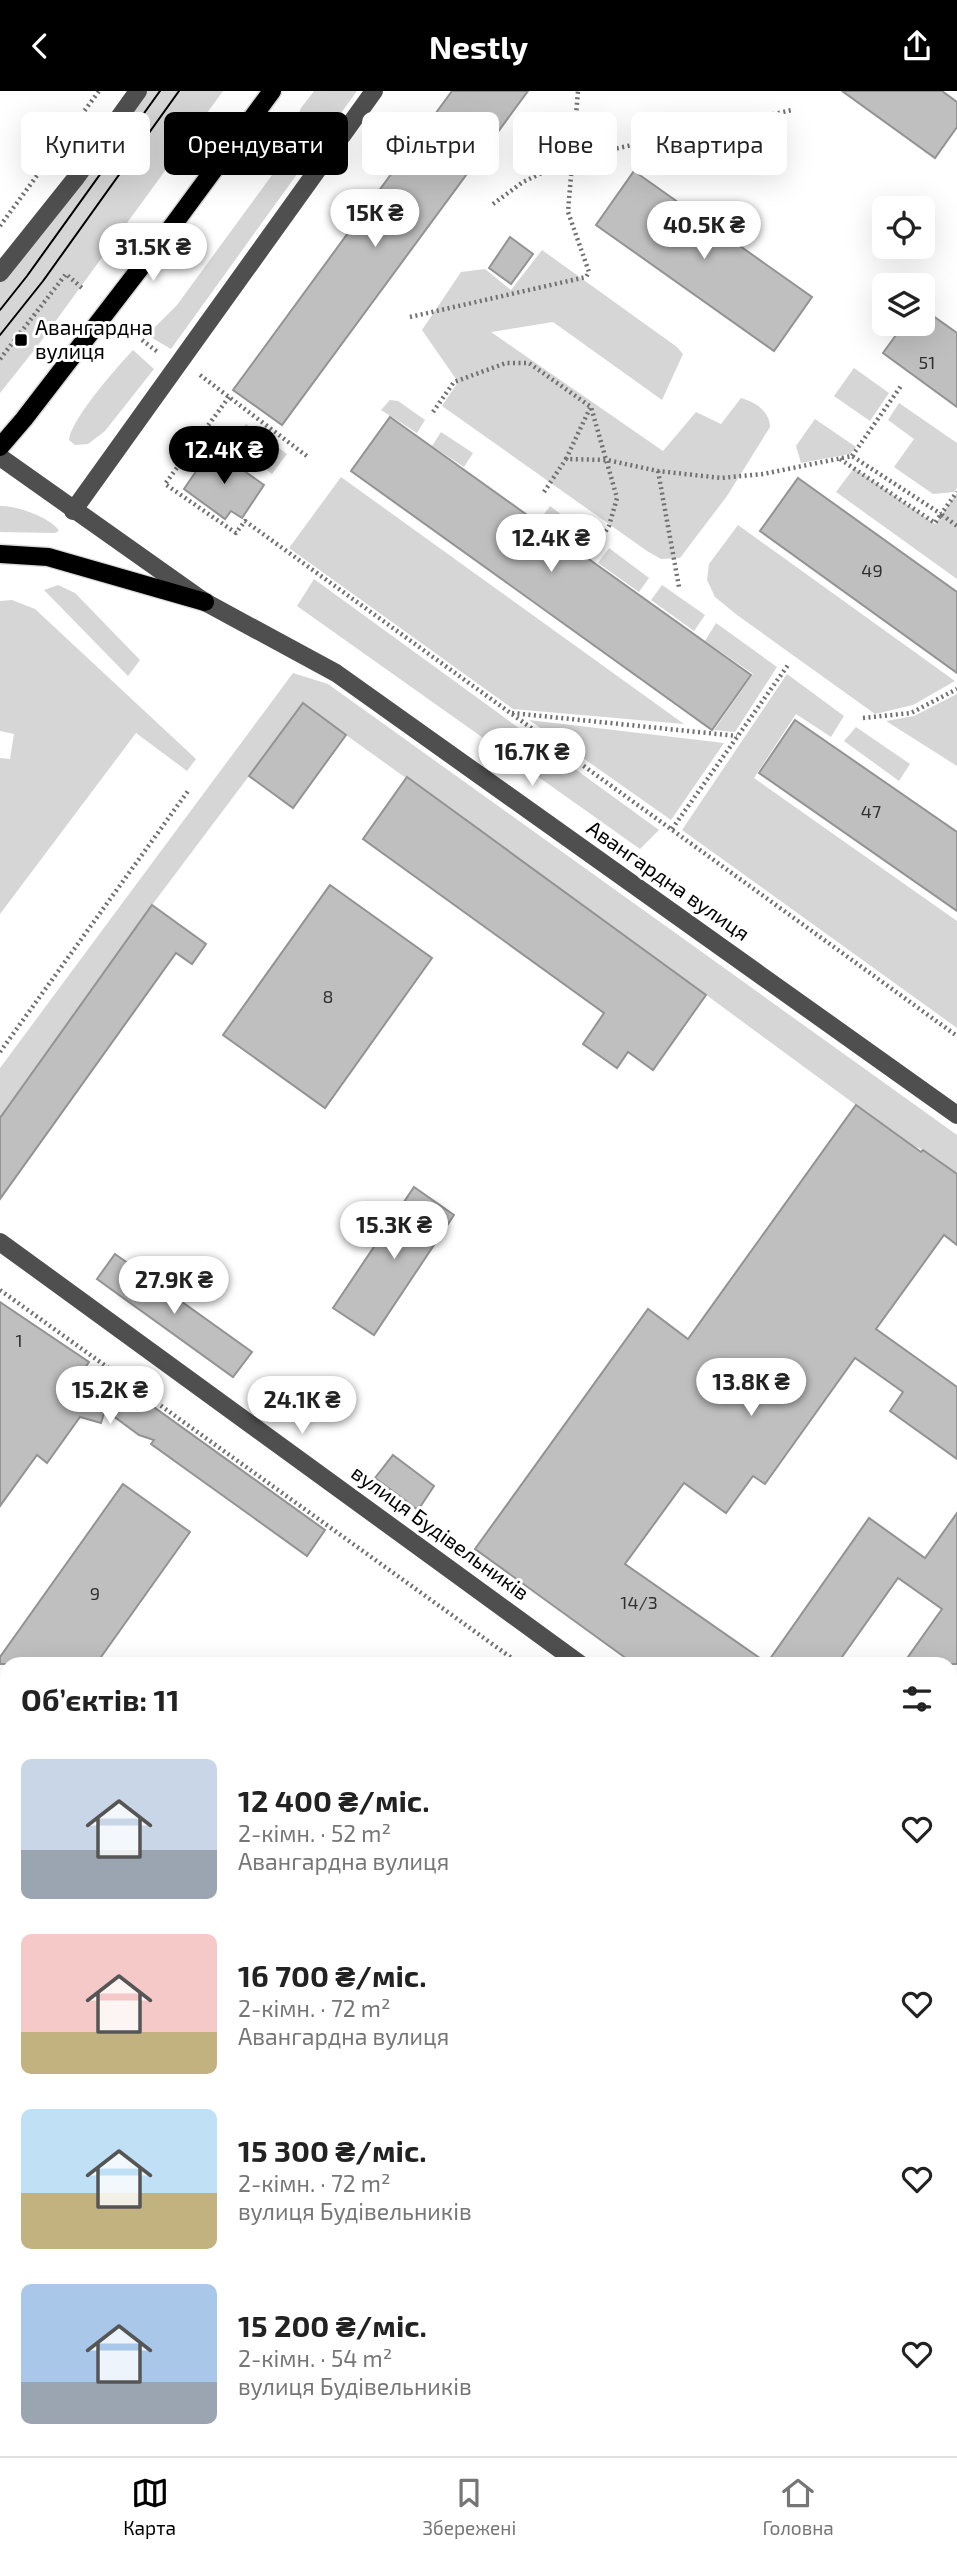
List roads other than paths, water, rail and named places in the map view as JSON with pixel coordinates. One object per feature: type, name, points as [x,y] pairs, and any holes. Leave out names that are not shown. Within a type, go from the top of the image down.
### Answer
[{"type":"main road","points":[[0,447],[165,236],[272,91]]},
{"type":"main road","points":[[0,554],[48,557],[205,602]]},
{"type":"street","points":[[0,273],[75,179],[138,91]]},
{"type":"street","points":[[73,511],[374,91]]},
{"type":"street","name":"Авангардна вулиця","points":[[0,457],[205,602],[336,673],[957,1115]]},
{"type":"street","name":"вулиця Будівельників","points":[[0,1241],[570,1657]]},
{"type":"tram line","points":[[0,310],[160,91]]},
{"type":"tram line","points":[[0,335],[43,281],[179,91]]},
{"type":"place","name":"Авангардна вулиця","points":[[21,340]]}]
